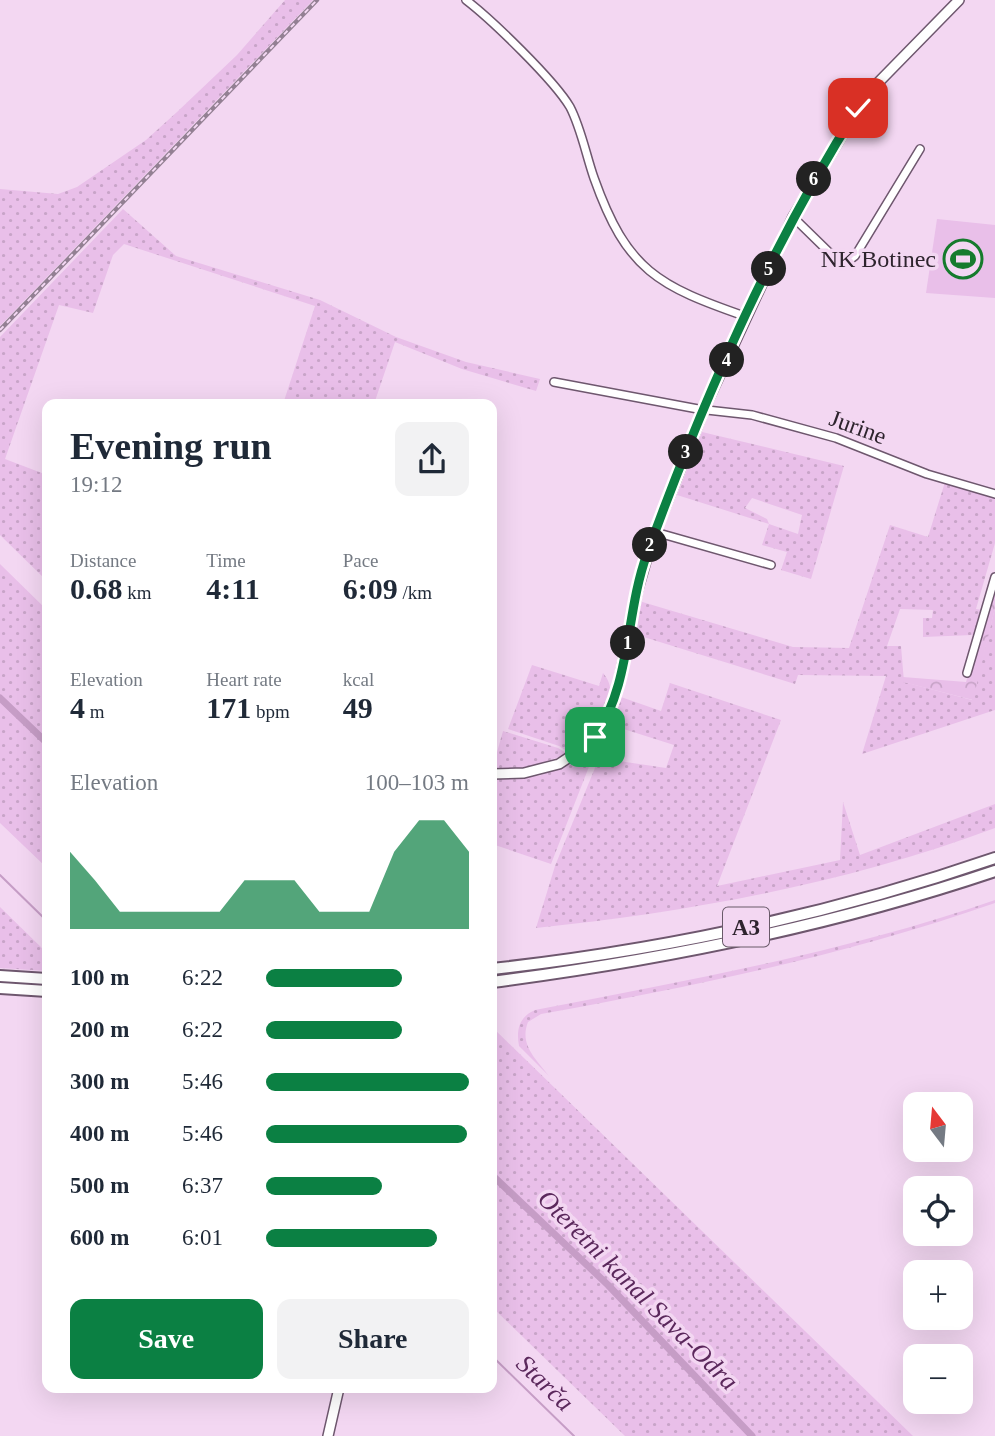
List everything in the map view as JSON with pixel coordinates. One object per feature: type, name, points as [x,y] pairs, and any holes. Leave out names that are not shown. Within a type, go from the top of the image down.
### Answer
[{"type":"highway","name":"A3","points":[[497,968],[590,956],[732,931],[920,882],[995,858]]},
{"type":"highway","name":"A3","points":[[497,981],[617,964],[734,942],[829,920],[995,871]]},
{"type":"highway","points":[[0,976],[42,979]]},
{"type":"highway","points":[[0,988],[42,991]]},
{"type":"main road","points":[[497,774],[524,774],[559,764],[586,746],[604,723],[618,687],[640,577],[655,532],[704,409],[793,217],[867,94],[959,0]]},
{"type":"main road","points":[[328,1436],[339,1393]]},
{"type":"street","points":[[466,0],[495,26],[569,105],[606,209],[631,252],[667,286],[686,296],[747,317]]},
{"type":"street","points":[[793,217],[837,260],[847,262],[855,256],[920,149]]},
{"type":"street","name":"Jurine","points":[[554,382],[752,415],[809,430],[928,474],[995,494]]},
{"type":"street","points":[[655,532],[771,565]]},
{"type":"street","points":[[967,673],[995,576]]},
{"type":"green space","points":[[285,0],[313,0],[0,326],[0,189],[58,194],[77,187],[146,140],[237,55]]},
{"type":"green space","points":[[123,209],[176,256],[320,300],[396,337],[466,362],[540,379],[536,391],[462,369],[395,342],[376,399],[285,399],[315,306],[124,244],[113,255],[93,313],[59,305],[5,459],[42,473],[42,576],[0,535],[0,337]]},
{"type":"green space","name":"NK Botinec","points":[[937,219],[995,225],[995,298],[926,293]]},
{"type":"green space","points":[[702,432],[844,466],[811,579],[781,570],[787,552],[762,545],[769,524],[677,495]],"holes":[[[752,498],[802,515],[798,534],[769,524],[767,519],[745,508]]]},
{"type":"green space","points":[[945,482],[995,496],[995,543],[976,609],[982,610],[973,635],[923,637],[923,618],[932,618],[933,610],[900,609],[887,646],[901,646],[904,682],[972,700],[995,608],[995,710],[862,754],[886,676],[798,675],[795,684],[634,634],[639,601],[793,647],[849,648],[890,525],[928,537]]},
{"type":"green space","points":[[0,564],[42,605],[42,863],[0,823]]},
{"type":"green space","points":[[995,585],[995,608],[973,700],[903,682],[903,677],[966,682]]},
{"type":"green space","points":[[532,665],[599,686],[603,673],[609,683],[611,694],[603,717],[588,737],[570,753],[559,746],[508,729]]},
{"type":"green space","points":[[670,683],[781,720],[717,886],[840,860],[843,802],[860,855],[995,804],[995,828],[883,865],[768,893],[652,913],[536,928],[555,866],[599,758],[666,768],[674,745],[611,725],[621,697],[661,711]]},
{"type":"green space","points":[[503,731],[558,748],[568,754],[523,769],[497,770],[497,752]]},
{"type":"green space","points":[[589,754],[592,759],[551,864],[497,846],[497,778],[539,776]]},
{"type":"green space","points":[[995,900],[995,903],[939,922],[827,954],[541,1014],[528,1022],[526,1038],[534,1058],[549,1076],[519,1046],[518,1035],[522,1020],[535,1010],[825,950]]},
{"type":"green space","points":[[0,907],[42,948],[42,971],[0,968]]},
{"type":"green space","points":[[497,1032],[913,1436],[625,1436],[497,1312]]},
{"type":"waterway","name":"Oteretni kanal Sava-Odra","points":[[0,698],[42,738]]},
{"type":"waterway","name":"Starča","points":[[0,875],[42,916]]},
{"type":"waterway","name":"Oteretni kanal Sava-Odra","points":[[497,1180],[608,1285],[752,1436]]},
{"type":"waterway","name":"Starča","points":[[497,1361],[574,1436]]},
{"type":"railway","points":[[0,330],[317,0]]},
{"type":"place","name":"NK Botinec","points":[[963,259]]},
{"type":"route","points":[[595,737],[607,718],[618,687],[646,558],[704,409],[793,217],[858,108]]}]
